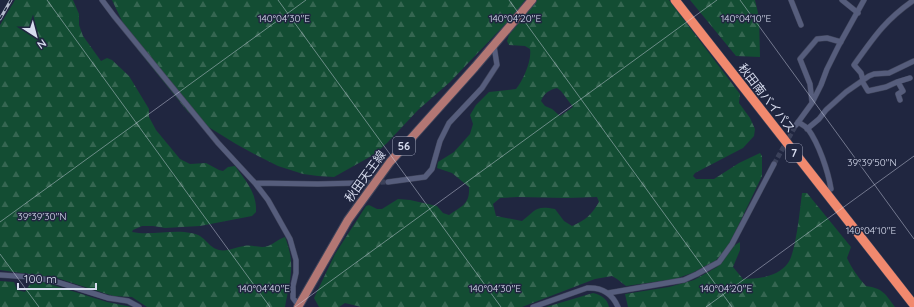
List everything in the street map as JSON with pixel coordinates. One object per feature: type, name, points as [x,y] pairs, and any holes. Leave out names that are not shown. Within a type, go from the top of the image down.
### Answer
[{"type":"highway","name":"秋田南バイパス","points":[[675,0],[914,305]]},
{"type":"main road","name":"秋田天王線","points":[[298,307],[348,220],[390,162],[494,46],[532,0]]},
{"type":"street","points":[[102,0],[218,143],[255,183],[268,200],[290,239],[296,260],[293,298],[298,307]]},
{"type":"street","points":[[791,0],[801,25]]},
{"type":"street","points":[[842,0],[858,13]]},
{"type":"street","points":[[831,189],[830,181],[818,147],[808,129],[797,123],[812,103],[840,42],[858,13],[864,0]]},
{"type":"street","points":[[910,78],[886,87],[868,91],[861,73],[854,65],[876,34],[888,21],[914,0]]},
{"type":"street","points":[[812,103],[810,84],[800,59],[817,39],[826,38],[840,42]]},
{"type":"street","points":[[388,182],[425,177],[432,169],[440,141],[449,123],[482,88],[497,65],[494,46]]},
{"type":"street","points":[[808,129],[846,92],[863,80],[874,74],[888,73],[914,61]]},
{"type":"street","points":[[898,82],[903,91],[898,94],[900,100]]},
{"type":"street","points":[[533,307],[587,288],[596,288],[608,292],[684,280],[719,262],[732,244],[774,164]]},
{"type":"street","points":[[255,183],[358,183]]},
{"type":"street","points":[[0,275],[32,277],[54,281],[108,298],[128,301],[139,307]]},
{"type":"street","points":[[608,292],[618,307]]},
{"type":"green space","points":[[15,0],[73,0],[79,14],[79,25],[83,36],[101,61],[107,58],[112,60],[129,76],[149,109],[149,117],[156,130],[180,159],[190,164],[206,163],[223,171],[228,167],[235,166],[250,188],[255,199],[256,212],[252,216],[200,226],[165,228],[142,226],[133,230],[132,232],[184,232],[196,234],[219,250],[228,250],[247,246],[265,247],[285,237],[290,256],[291,272],[285,307],[147,307],[132,297],[113,296],[57,278],[0,270],[0,25]]},
{"type":"green space","points":[[112,0],[525,0],[514,15],[450,82],[418,110],[387,143],[375,154],[334,177],[303,174],[278,166],[236,144],[202,123],[188,112],[138,50]]},
{"type":"green space","points":[[537,0],[669,0],[740,94],[739,103],[750,118],[755,129],[754,136],[743,148],[695,173],[693,176],[696,179],[714,179],[739,163],[760,153],[762,156],[762,176],[727,249],[715,261],[692,273],[675,279],[626,286],[612,276],[595,279],[522,307],[361,307],[345,303],[339,307],[319,307],[314,298],[335,254],[366,206],[369,205],[377,209],[382,209],[398,199],[410,200],[437,206],[443,213],[449,215],[467,201],[469,187],[452,173],[437,168],[438,162],[454,152],[470,134],[473,124],[470,115],[476,105],[489,92],[516,89],[521,81],[530,59],[530,49],[525,46],[509,45],[507,41],[509,35]],"holes":[[[557,88],[573,107],[560,116],[552,109],[545,106],[541,101],[547,92]],[[597,197],[599,202],[588,217],[572,226],[564,221],[555,209],[548,208],[536,209],[522,221],[496,216],[493,204],[500,198]]]},
{"type":"green space","points":[[690,0],[755,0],[759,17],[760,57],[736,56]]},
{"type":"green space","points":[[802,193],[807,193],[851,247],[847,258],[860,279],[866,286],[876,288],[884,293],[895,307],[628,307],[625,294],[669,287],[694,280],[717,267],[735,245],[740,242],[740,250],[733,267],[743,279],[761,278],[784,268],[791,257],[793,250]]},
{"type":"green space","points":[[37,280],[107,302],[132,307],[0,307],[0,281],[14,282],[17,290],[25,292],[30,284]]},
{"type":"green space","points":[[593,293],[603,297],[607,301],[609,307],[546,307]]},
{"type":"tunnel","points":[[774,164],[796,125]]},
{"type":"tunnel","points":[[358,183],[388,182]]},
{"type":"railway","points":[[0,19],[11,0]]}]
